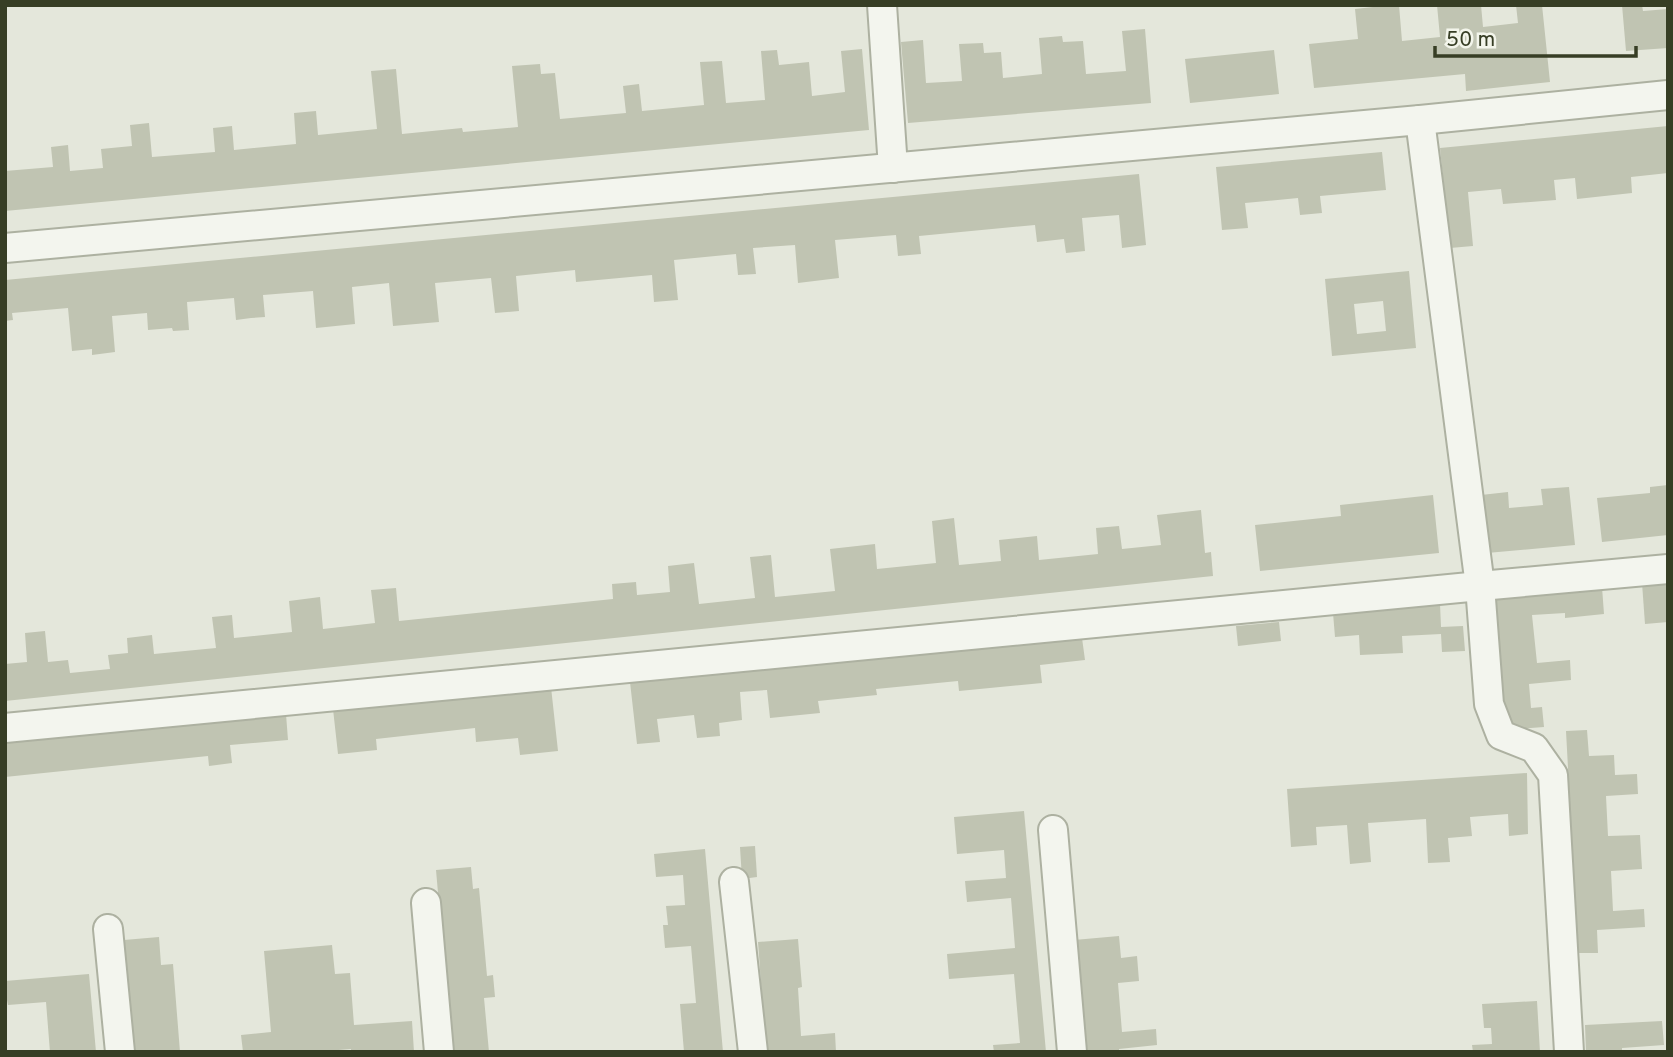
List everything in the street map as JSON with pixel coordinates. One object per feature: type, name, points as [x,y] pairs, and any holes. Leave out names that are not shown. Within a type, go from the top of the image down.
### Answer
[{"type":"street","points":[[882,5],[893,168]]},
{"type":"street","points":[[5,248],[1420,120],[1668,95]]},
{"type":"street","points":[[1420,120],[1480,586],[1489,704],[1501,735],[1534,748],[1553,775],[1569,1052]]},
{"type":"street","points":[[5,728],[1668,569]]},
{"type":"street","points":[[1053,830],[1072,1052]]},
{"type":"street","points":[[734,882],[753,1052]]},
{"type":"street","points":[[426,903],[439,1052]]},
{"type":"street","points":[[108,929],[120,1052]]},
{"type":"building","points":[[1399,5],[1402,41],[1440,37],[1437,5],[1481,5],[1483,27],[1518,23],[1516,5],[1542,5],[1550,82],[1466,91],[1465,74],[1314,88],[1309,44],[1358,39],[1355,9]]},
{"type":"building","points":[[1622,5],[1642,5],[1643,11],[1668,9],[1668,48],[1626,51]]},
{"type":"building","points":[[1145,29],[1151,103],[908,123],[901,42],[923,40],[926,83],[962,81],[959,44],[983,43],[984,53],[1001,52],[1003,78],[1042,74],[1039,38],[1062,36],[1063,42],[1083,41],[1086,74],[1126,71],[1122,31]]},
{"type":"building","points":[[862,49],[869,130],[5,211],[5,171],[53,167],[51,147],[68,145],[70,171],[103,168],[101,149],[132,146],[130,125],[149,123],[152,157],[215,152],[213,128],[232,126],[234,150],[296,144],[294,113],[316,111],[318,135],[377,129],[371,71],[396,69],[402,134],[462,128],[463,132],[518,127],[512,66],[540,64],[541,74],[555,73],[560,119],[626,113],[623,86],[639,84],[642,111],[704,105],[700,62],[722,61],[726,103],[765,100],[761,51],[777,50],[779,65],[809,62],[812,96],[845,92],[841,51]]},
{"type":"building","points":[[1274,50],[1279,94],[1190,103],[1185,59]]},
{"type":"building","points":[[1668,126],[1668,173],[1631,177],[1632,193],[1577,199],[1575,178],[1554,180],[1556,200],[1503,204],[1501,189],[1468,192],[1473,246],[1450,248],[1440,148]]},
{"type":"building","points":[[1382,152],[1386,190],[1320,196],[1322,213],[1300,215],[1298,198],[1245,203],[1248,228],[1222,230],[1216,167]]},
{"type":"building","points":[[1139,174],[1146,245],[1122,248],[1119,215],[1082,218],[1085,251],[1066,253],[1064,239],[1037,242],[1035,225],[919,236],[921,254],[898,256],[896,235],[835,240],[839,278],[798,283],[795,245],[753,248],[756,274],[738,275],[736,254],[674,260],[678,300],[654,302],[652,275],[576,282],[575,270],[516,276],[519,311],[495,313],[491,278],[435,283],[439,322],[393,326],[389,283],[352,287],[355,324],[316,328],[313,291],[263,295],[265,317],[236,320],[234,298],[187,302],[189,330],[148,330],[147,313],[112,316],[115,352],[92,355],[92,349],[72,351],[68,308],[12,313],[13,320],[5,321],[5,280]]},
{"type":"building","points":[[1409,271],[1416,348],[1332,356],[1325,279]],"holes":[[[1383,301],[1386,331],[1357,334],[1354,304]]]},
{"type":"building","points":[[1668,485],[1668,535],[1602,542],[1597,498],[1650,493],[1650,487]]},
{"type":"building","points":[[1569,487],[1575,545],[1487,553],[1481,495],[1508,492],[1509,508],[1543,505],[1541,489]]},
{"type":"building","points":[[1433,495],[1439,553],[1260,571],[1255,525],[1341,516],[1340,505]]},
{"type":"building","points":[[1201,510],[1205,553],[1211,552],[1213,576],[5,701],[5,664],[27,662],[25,633],[45,631],[48,662],[68,660],[70,673],[110,669],[108,655],[128,653],[127,638],[152,635],[154,654],[216,648],[212,617],[232,615],[234,638],[292,632],[289,601],[320,597],[323,629],[375,623],[371,590],[396,588],[399,621],[613,599],[612,584],[636,582],[637,595],[670,592],[668,566],[694,563],[699,604],[755,598],[750,557],[771,555],[775,597],[835,591],[830,549],[875,544],[877,569],[936,563],[932,521],[954,518],[959,565],[1001,561],[999,540],[1037,536],[1039,560],[1098,554],[1096,528],[1119,526],[1122,549],[1161,545],[1157,515]]},
{"type":"building","points":[[1668,582],[1668,622],[1645,624],[1642,583]]},
{"type":"building","points":[[1602,587],[1604,614],[1565,618],[1565,613],[1532,615],[1537,663],[1570,660],[1571,680],[1529,684],[1531,708],[1542,707],[1544,727],[1506,730],[1495,596]]},
{"type":"building","points":[[1440,604],[1441,627],[1463,626],[1465,651],[1442,652],[1441,634],[1402,636],[1403,653],[1360,655],[1359,635],[1335,637],[1333,613]]},
{"type":"building","points":[[1279,622],[1281,641],[1238,646],[1236,626]]},
{"type":"building","points":[[1082,638],[1085,660],[1040,665],[1042,683],[959,691],[958,681],[876,689],[877,695],[818,701],[820,713],[770,718],[767,690],[740,692],[742,720],[719,723],[720,736],[697,738],[694,715],[657,719],[660,742],[637,744],[630,682],[1038,640],[1038,643]]},
{"type":"building","points":[[551,687],[558,751],[520,755],[518,738],[476,742],[475,728],[376,739],[377,750],[338,754],[333,709]]},
{"type":"building","points":[[286,714],[288,740],[230,745],[232,763],[209,766],[208,756],[5,777],[5,743]]},
{"type":"building","points":[[1587,730],[1589,756],[1614,755],[1615,775],[1637,774],[1638,794],[1606,796],[1608,836],[1640,835],[1642,869],[1611,871],[1613,911],[1644,909],[1645,927],[1597,930],[1598,953],[1578,953],[1566,731]]},
{"type":"building","points":[[1527,773],[1528,834],[1509,836],[1508,814],[1470,817],[1472,836],[1448,838],[1450,862],[1428,863],[1426,819],[1368,823],[1371,862],[1350,864],[1347,825],[1316,827],[1317,845],[1291,847],[1287,789]]},
{"type":"building","points":[[1024,811],[1046,1052],[994,1052],[993,1045],[1020,1043],[1014,974],[949,979],[947,954],[1015,948],[1011,898],[967,902],[965,881],[1006,878],[1004,850],[957,854],[954,817]]},
{"type":"building","points":[[755,846],[757,877],[742,879],[740,847]]},
{"type":"building","points":[[705,849],[723,1052],[684,1052],[680,1004],[696,1003],[691,946],[665,948],[663,925],[668,925],[666,906],[685,905],[683,875],[656,877],[654,854]]},
{"type":"building","points":[[471,867],[473,889],[479,888],[487,976],[493,975],[495,997],[484,998],[489,1052],[452,1052],[436,870]]},
{"type":"building","points":[[1119,936],[1121,958],[1137,956],[1139,981],[1118,983],[1122,1032],[1156,1029],[1157,1045],[1119,1049],[1119,1052],[1084,1052],[1074,940]]},
{"type":"building","points":[[159,937],[161,965],[173,964],[180,1052],[133,1052],[124,940]]},
{"type":"building","points":[[798,939],[802,987],[798,988],[801,1036],[835,1033],[836,1052],[766,1052],[758,942]]},
{"type":"building","points":[[332,945],[335,974],[350,973],[354,1025],[412,1021],[414,1052],[351,1052],[351,1049],[243,1052],[241,1035],[271,1032],[264,951]]},
{"type":"building","points":[[89,974],[96,1052],[50,1052],[46,1002],[8,1005],[5,1000],[5,981]]},
{"type":"building","points":[[1537,1001],[1540,1052],[1473,1052],[1472,1045],[1492,1044],[1491,1028],[1484,1028],[1482,1004]]},
{"type":"building","points":[[1662,1021],[1664,1045],[1622,1048],[1622,1052],[1586,1052],[1585,1025]]}]
